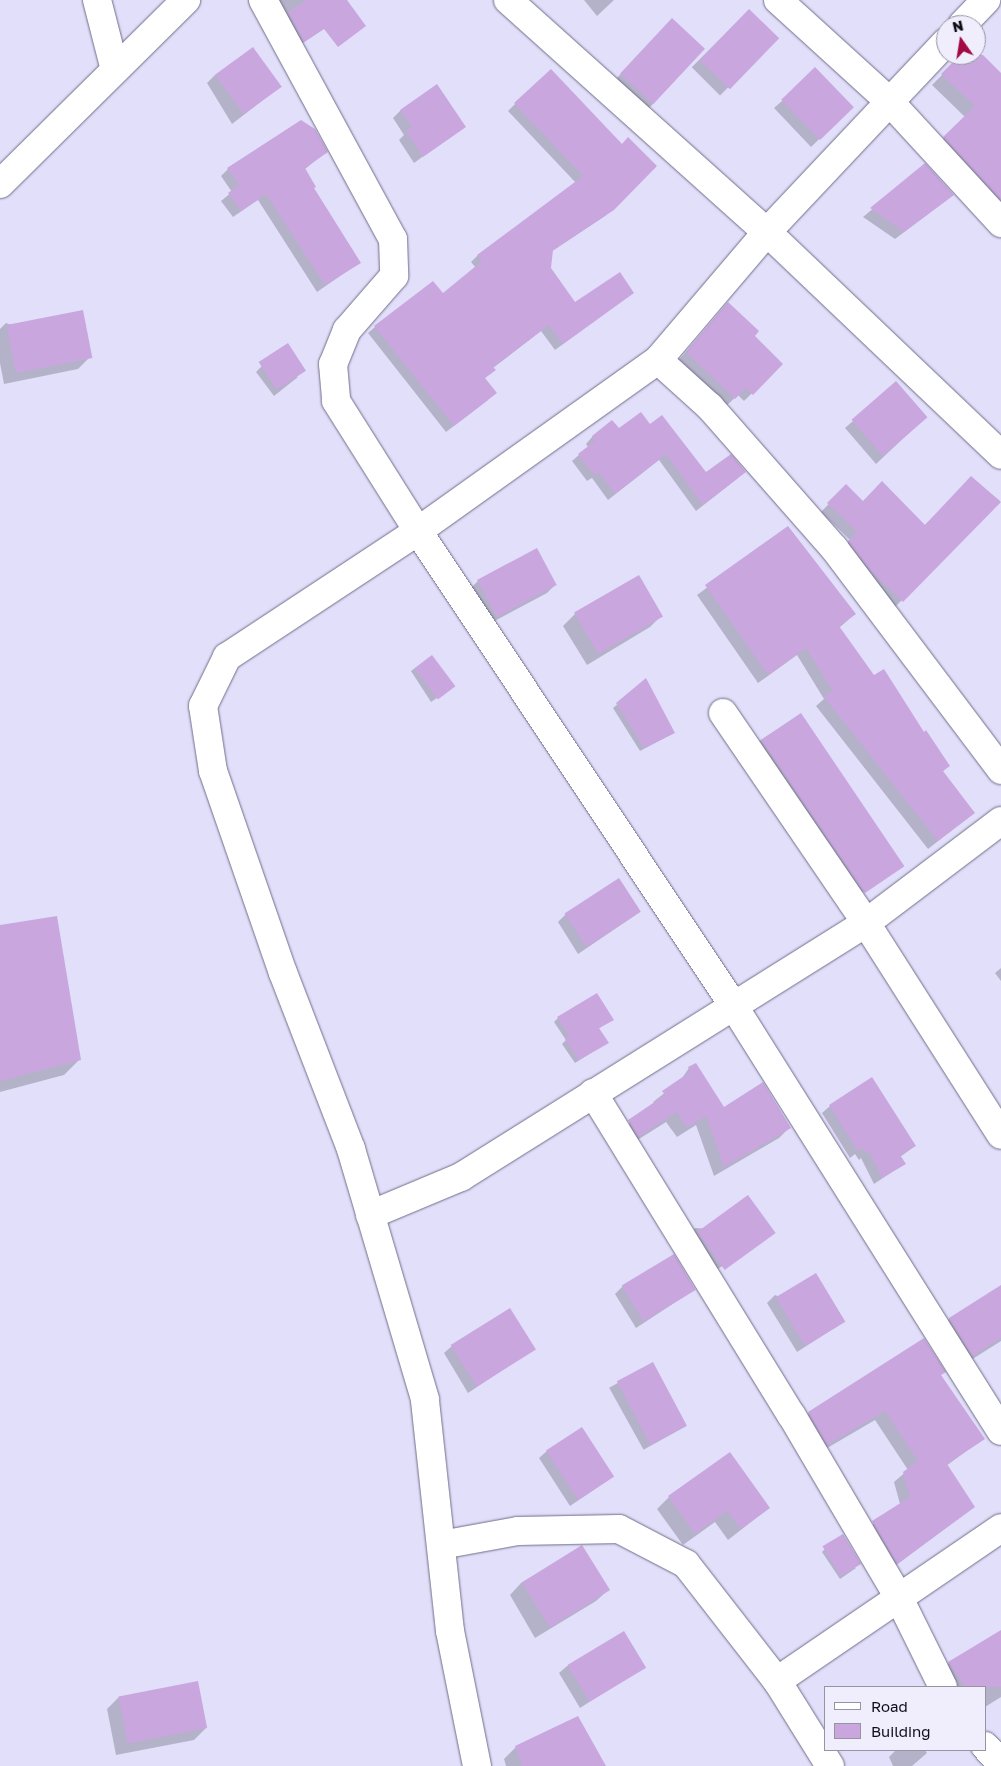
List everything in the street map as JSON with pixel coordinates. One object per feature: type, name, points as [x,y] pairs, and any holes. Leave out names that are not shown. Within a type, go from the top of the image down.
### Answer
[{"type":"street","points":[[96,0],[115,70]]},
{"type":"street","points":[[0,184],[186,0]]},
{"type":"street","points":[[262,0],[393,239],[394,276],[347,330],[333,364],[336,400],[418,531],[733,1005],[1001,1431]]},
{"type":"street","points":[[508,0],[766,232],[1001,455]]},
{"type":"street","points":[[778,0],[889,101],[1001,223]]},
{"type":"street","points":[[972,15],[986,0]]},
{"type":"street","points":[[477,1766],[450,1631],[425,1399],[351,1149],[283,973],[213,771],[203,706],[227,657],[418,531],[658,360],[766,232],[936,52]]},
{"type":"street","points":[[658,360],[710,407],[834,548],[1001,770]]},
{"type":"street","points":[[723,713],[866,923],[1001,1135]]},
{"type":"street","points":[[370,1215],[461,1177],[866,923],[1001,821]]},
{"type":"street","points":[[593,1094],[792,1416],[899,1598],[943,1686]]},
{"type":"street","points":[[778,1681],[1001,1528]]},
{"type":"street","points":[[440,1546],[518,1531],[620,1529],[686,1564],[778,1681],[830,1766]]},
{"type":"street","points":[[986,1747],[1001,1764]]},
{"type":"building","points":[[307,0],[347,0],[366,26],[338,47],[324,29],[304,42],[288,12]]},
{"type":"building","points":[[749,9],[779,38],[730,89],[700,60]]},
{"type":"building","points":[[672,18],[705,49],[653,104],[620,74]]},
{"type":"building","points":[[253,47],[282,87],[244,114],[215,75]]},
{"type":"building","points":[[986,58],[1001,73],[1001,200],[943,137],[975,106],[941,74],[950,65],[986,65]]},
{"type":"building","points":[[815,67],[854,107],[820,140],[781,100]]},
{"type":"building","points":[[551,69],[622,144],[628,137],[657,166],[614,210],[553,250],[551,268],[575,302],[620,272],[634,293],[563,344],[549,325],[493,367],[496,370],[485,378],[497,393],[454,426],[374,326],[433,281],[443,293],[482,261],[477,255],[583,176],[514,103]]},
{"type":"building","points":[[437,84],[466,127],[423,157],[406,131],[412,127],[400,110]]},
{"type":"building","points":[[301,120],[315,129],[328,152],[305,168],[316,187],[314,188],[361,263],[325,285],[266,194],[241,211],[228,193],[239,185],[227,168]]},
{"type":"building","points":[[925,163],[954,195],[904,232],[870,208]]},
{"type":"building","points":[[728,302],[759,331],[755,336],[783,364],[753,395],[746,388],[735,399],[686,352]]},
{"type":"building","points":[[83,310],[92,358],[16,373],[6,325]]},
{"type":"building","points":[[288,343],[306,371],[277,390],[259,362]]},
{"type":"building","points":[[896,381],[927,417],[883,456],[851,420]]},
{"type":"building","points":[[641,412],[650,424],[662,415],[706,472],[731,454],[746,472],[703,505],[666,454],[615,494],[599,472],[594,475],[578,454],[595,441],[592,436],[612,420],[619,428]]},
{"type":"building","points":[[971,476],[1001,502],[903,602],[869,569],[848,541],[857,532],[827,503],[846,484],[863,501],[882,481],[925,525]]},
{"type":"building","points":[[788,526],[856,614],[839,626],[874,675],[884,669],[924,732],[926,730],[950,766],[943,771],[975,813],[938,841],[824,697],[833,691],[806,648],[768,675],[705,585]]},
{"type":"building","points":[[537,548],[557,585],[497,617],[477,580]]},
{"type":"building","points":[[639,575],[663,617],[598,654],[574,612]]},
{"type":"building","points":[[432,655],[455,686],[438,699],[414,668]]},
{"type":"building","points":[[646,678],[675,733],[644,748],[616,703]]},
{"type":"building","points":[[801,713],[904,866],[865,893],[761,740]]},
{"type":"building","points":[[619,878],[641,912],[586,947],[564,913]]},
{"type":"building","points":[[57,916],[81,1060],[0,1081],[0,925]]},
{"type":"building","points":[[597,993],[614,1020],[599,1028],[609,1043],[579,1060],[565,1039],[569,1036],[557,1017]]},
{"type":"building","points":[[696,1063],[724,1107],[763,1082],[791,1128],[724,1167],[706,1116],[687,1128],[677,1112],[638,1137],[628,1120],[665,1095],[662,1091],[690,1072],[688,1067]]},
{"type":"building","points":[[872,1077],[916,1146],[900,1155],[906,1164],[882,1178],[869,1151],[867,1154],[863,1148],[858,1151],[829,1105]]},
{"type":"building","points":[[748,1195],[776,1233],[725,1270],[697,1232]]},
{"type":"building","points":[[674,1254],[696,1290],[643,1321],[622,1285]]},
{"type":"building","points":[[816,1273],[845,1322],[805,1346],[776,1297]]},
{"type":"building","points":[[1001,1285],[1001,1338],[972,1356],[949,1318]]},
{"type":"building","points":[[510,1308],[536,1350],[477,1387],[451,1345]]},
{"type":"building","points":[[924,1338],[946,1372],[941,1375],[985,1439],[947,1464],[975,1507],[897,1564],[872,1521],[910,1497],[903,1472],[918,1461],[885,1411],[827,1445],[808,1412]]},
{"type":"building","points":[[653,1362],[687,1426],[651,1445],[617,1381]]},
{"type":"building","points":[[582,1427],[614,1476],[578,1500],[546,1450]]},
{"type":"building","points":[[730,1452],[770,1508],[741,1529],[727,1511],[695,1534],[668,1496]]},
{"type":"building","points":[[843,1534],[861,1564],[840,1576],[822,1546]]},
{"type":"building","points":[[582,1545],[610,1590],[550,1628],[522,1583]]},
{"type":"building","points":[[1001,1630],[1001,1687],[964,1686],[948,1662]]},
{"type":"building","points":[[624,1631],[646,1668],[590,1702],[567,1665]]},
{"type":"building","points":[[198,1681],[207,1728],[128,1744],[118,1696]]},
{"type":"building","points":[[578,1716],[606,1766],[522,1766],[515,1746]]}]
